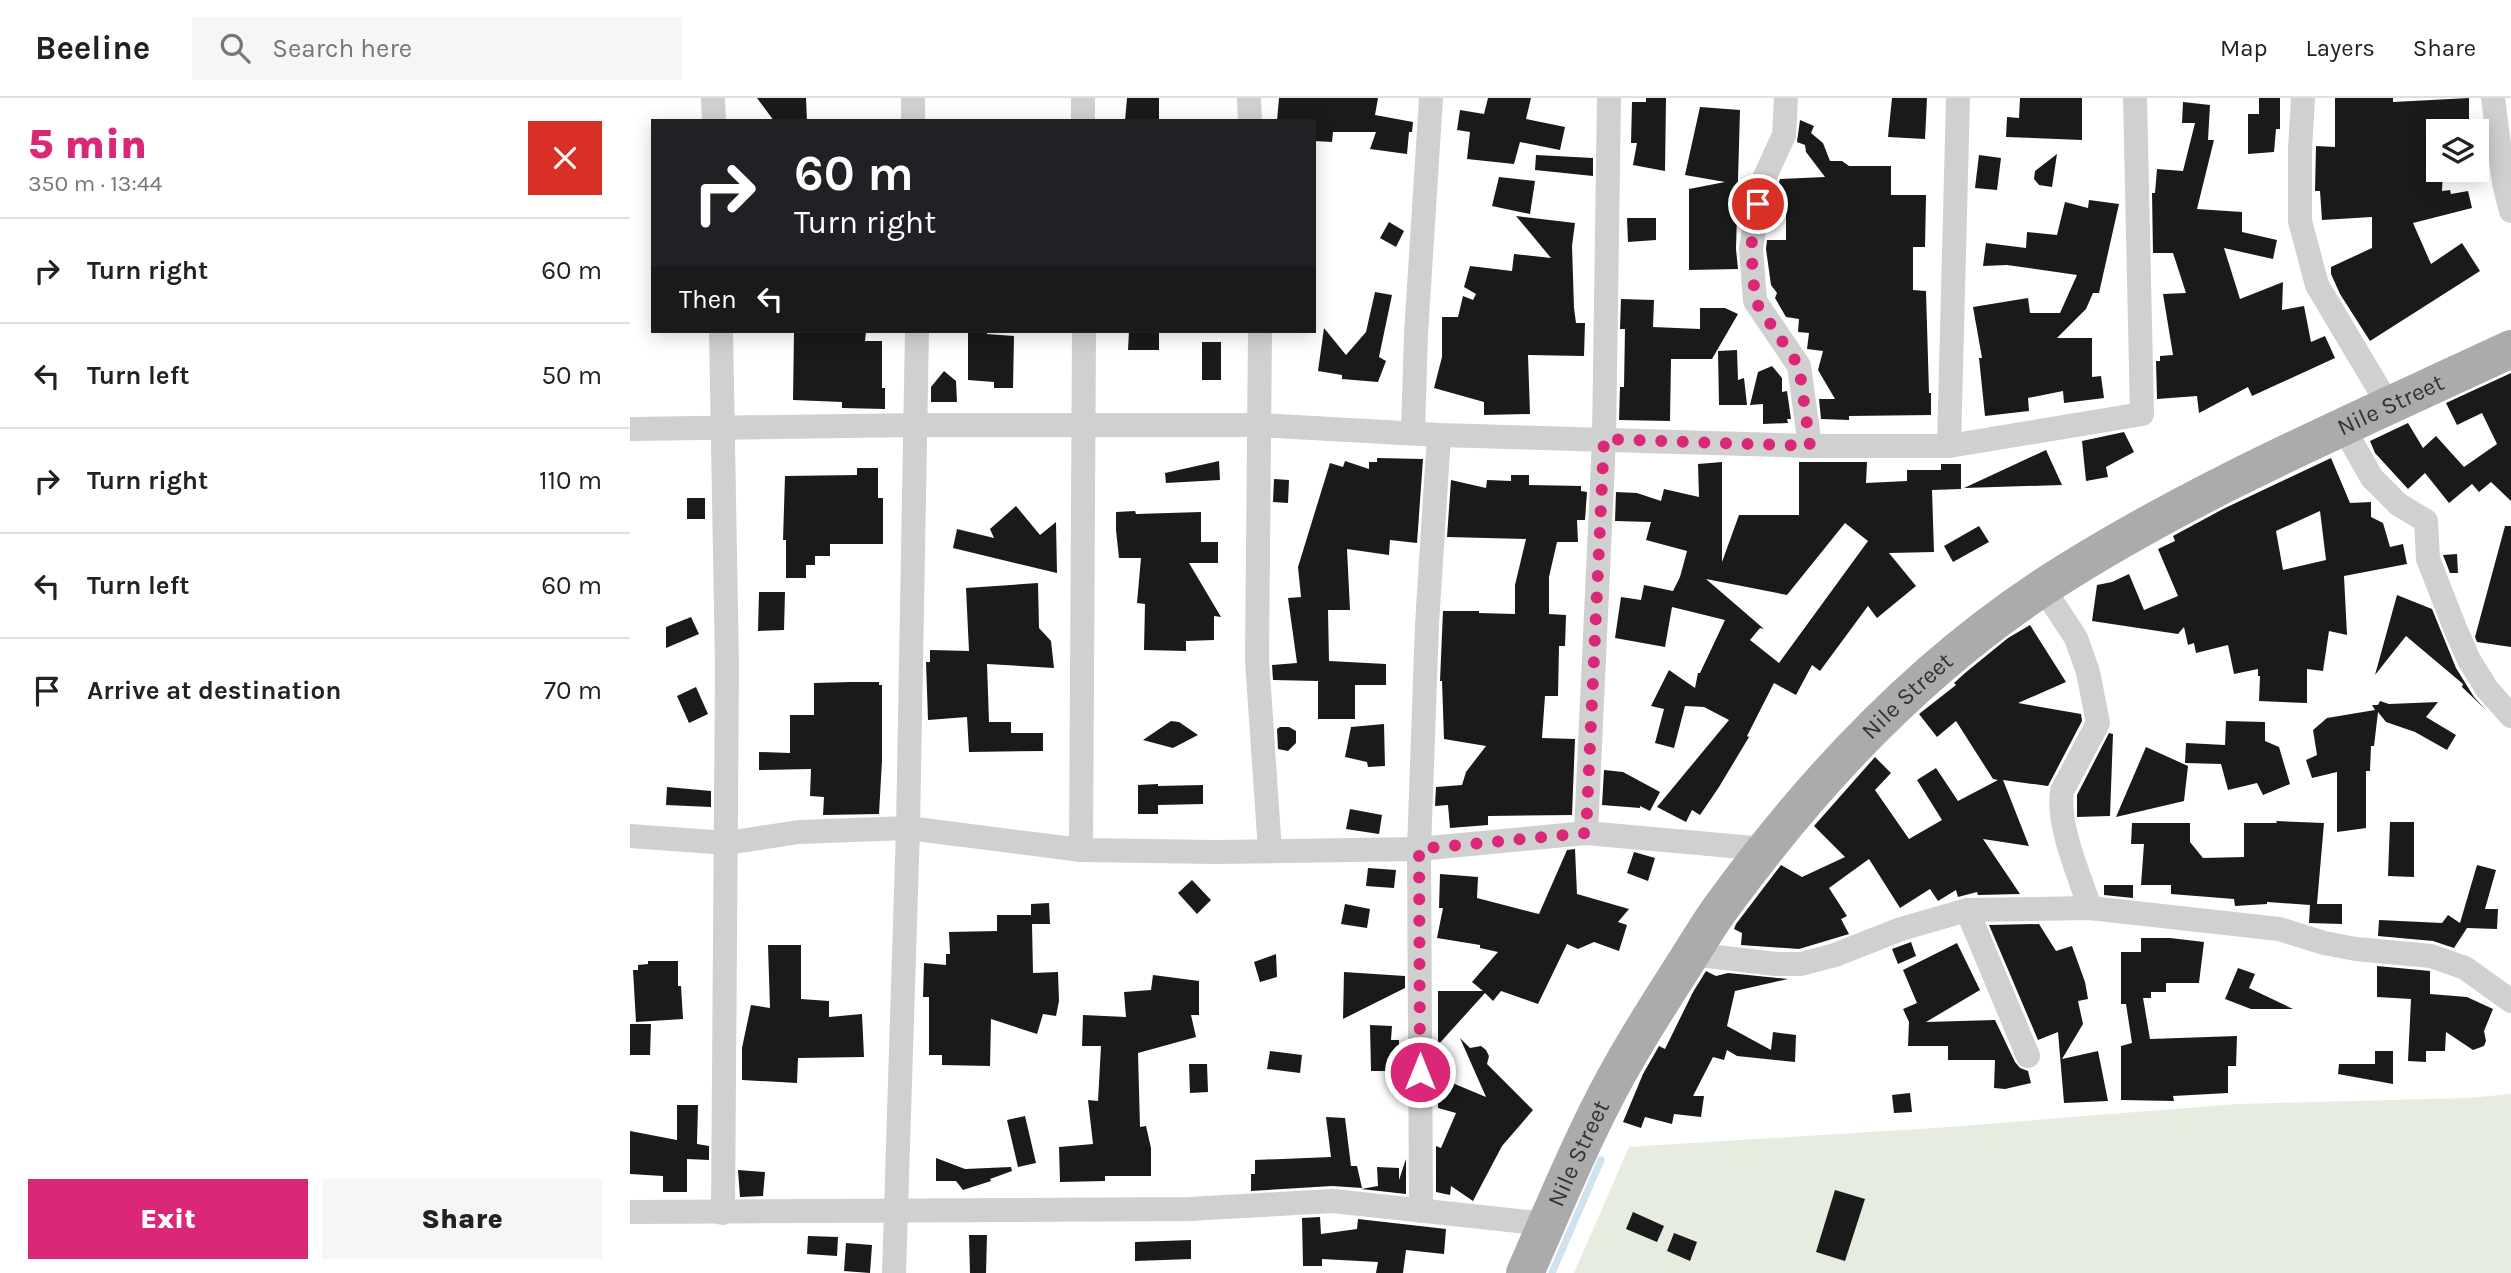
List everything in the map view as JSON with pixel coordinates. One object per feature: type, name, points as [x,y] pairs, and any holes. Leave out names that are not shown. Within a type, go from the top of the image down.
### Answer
[{"type":"main road","name":"Nile Street","points":[[1525,1273],[1597,1112],[1642,1030],[1718,912],[1765,849],[1845,756],[1894,707],[1993,624],[2043,588],[2143,528],[2246,472],[2511,349]]},
{"type":"street","points":[[713,98],[714,119]]},
{"type":"street","points":[[913,98],[914,119]]},
{"type":"street","points":[[1083,98],[1083,119]]},
{"type":"street","points":[[1249,98],[1250,119]]},
{"type":"street","points":[[1413,432],[1416,334],[1431,98]]},
{"type":"street","points":[[1586,833],[1604,439],[1609,98]]},
{"type":"street","points":[[1786,98],[1784,135],[1762,183],[1751,247],[1755,301],[1799,366],[1810,446]]},
{"type":"street","points":[[1949,446],[1958,98]]},
{"type":"street","points":[[630,429],[916,425],[1259,425],[1440,435],[1810,446],[1949,446],[2142,414],[2135,98]]},
{"type":"street","points":[[2303,98],[2300,221],[2317,285],[2389,406]]},
{"type":"street","points":[[2493,98],[2504,183],[2511,211]]},
{"type":"street","points":[[721,333],[727,843],[723,1213]]},
{"type":"street","points":[[894,1273],[908,828],[916,333]]},
{"type":"street","points":[[1081,850],[1084,333]]},
{"type":"street","points":[[1260,333],[1257,660],[1270,851]]},
{"type":"street","points":[[2343,427],[2372,478],[2398,504],[2426,521],[2428,559],[2469,660],[2487,689],[2511,716]]},
{"type":"street","points":[[1421,1211],[1419,849],[1427,624],[1440,435]]},
{"type":"street","points":[[2043,588],[2076,638],[2088,672],[2098,723],[2062,790],[2061,801],[2069,842],[2090,908]]},
{"type":"street","points":[[630,836],[727,843],[799,832],[908,828],[1081,850],[1270,851],[1419,849],[1586,833],[1765,849]]},
{"type":"street","points":[[1691,954],[1776,964],[1801,964],[1835,955],[1901,929],[1967,910],[2090,908],[2279,929],[2324,943],[2356,949],[2431,956],[2465,968],[2511,1001]]},
{"type":"street","points":[[1967,910],[2028,1056]]},
{"type":"street","points":[[630,1212],[1189,1209],[1333,1201],[1546,1224]]},
{"type":"shaded area","points":[[2511,1094],[2511,1273],[1574,1273],[1629,1147],[1935,1128],[2237,1104],[2468,1098]]},
{"type":"building","points":[[757,98],[806,98],[807,119],[773,119]]},
{"type":"building","points":[[1127,98],[1159,98],[1159,119],[1125,119]]},
{"type":"building","points":[[1279,98],[1378,98],[1375,115],[1413,122],[1407,154],[1370,149],[1376,132],[1333,132],[1332,142],[1316,141],[1316,119],[1277,119]]},
{"type":"building","points":[[1488,98],[1531,98],[1526,119],[1565,127],[1560,150],[1520,142],[1514,164],[1467,159],[1470,132],[1457,130],[1460,110],[1484,114]]},
{"type":"building","points":[[1646,98],[1666,98],[1665,171],[1633,165],[1637,143],[1631,143],[1632,102],[1646,102]]},
{"type":"building","points":[[1892,98],[1927,98],[1925,139],[1888,137]]},
{"type":"building","points":[[2020,98],[2082,98],[2082,140],[2006,137],[2007,117],[2019,118]]},
{"type":"building","points":[[2259,98],[2280,98],[2280,129],[2276,129],[2274,152],[2248,154],[2248,114],[2259,114]]},
{"type":"building","points":[[2335,98],[2393,98],[2393,102],[2469,98],[2469,119],[2426,119],[2426,182],[2442,182],[2442,191],[2450,190],[2451,194],[2468,191],[2472,208],[2413,223],[2431,264],[2462,243],[2480,271],[2370,341],[2340,294],[2331,274],[2331,267],[2372,248],[2372,217],[2322,220],[2320,191],[2315,191],[2316,146],[2335,147]]},
{"type":"building","points":[[2183,102],[2210,105],[2208,140],[2214,140],[2197,209],[2242,212],[2242,232],[2277,240],[2273,259],[2224,248],[2240,299],[2283,282],[2282,310],[2304,306],[2311,342],[2325,336],[2335,358],[2252,396],[2248,387],[2199,413],[2197,396],[2157,399],[2156,361],[2160,361],[2160,356],[2173,355],[2163,294],[2186,293],[2173,253],[2153,253],[2152,193],[2155,193],[2157,169],[2183,171],[2195,123],[2182,123]]},
{"type":"building","points":[[1700,107],[1740,110],[1736,249],[1738,269],[1689,270],[1689,189],[1725,182],[1685,175]]},
{"type":"building","points":[[1800,120],[1814,126],[1811,133],[1823,143],[1830,161],[1842,161],[1849,166],[1891,166],[1891,195],[1926,195],[1925,247],[1913,247],[1913,290],[1926,291],[1931,415],[1821,419],[1819,399],[1835,399],[1818,370],[1823,351],[1807,349],[1809,333],[1798,332],[1799,319],[1786,317],[1775,298],[1777,293],[1771,285],[1766,249],[1767,240],[1786,240],[1786,199],[1774,199],[1780,179],[1825,177],[1806,152],[1805,145],[1797,142]]},
{"type":"building","points":[[2057,154],[2052,187],[2039,185],[2034,179],[2035,171]]},
{"type":"building","points":[[1536,155],[1593,158],[1593,176],[1535,170]]},
{"type":"building","points":[[1979,155],[2001,158],[1997,190],[1975,188]]},
{"type":"building","points":[[1499,177],[1535,181],[1530,214],[1492,206]]},
{"type":"building","points":[[2089,200],[2119,204],[2099,293],[2093,293],[2086,309],[2057,338],[2092,338],[2092,377],[2101,376],[2104,398],[2064,403],[2063,391],[2028,398],[2029,411],[1985,416],[1979,358],[1982,358],[1973,307],[2028,298],[2030,313],[2060,313],[2077,275],[2007,265],[1983,266],[1986,243],[2026,248],[2027,232],[2057,235],[2065,202],[2088,208]]},
{"type":"building","points":[[1516,216],[1575,223],[1572,246],[1574,308],[1576,323],[1585,323],[1584,356],[1528,355],[1530,414],[1484,415],[1484,402],[1434,388],[1442,357],[1442,317],[1458,317],[1463,296],[1473,300],[1476,294],[1464,287],[1470,266],[1512,271],[1514,254],[1551,258]]},
{"type":"building","points":[[1627,218],[1656,218],[1656,240],[1628,242]]},
{"type":"building","points":[[1389,222],[1404,231],[1396,247],[1380,238]]},
{"type":"building","points":[[1375,292],[1392,295],[1379,357],[1386,361],[1378,382],[1342,379],[1342,375],[1318,371],[1324,328],[1346,355],[1366,332]]},
{"type":"building","points":[[1621,299],[1654,300],[1653,327],[1700,329],[1700,308],[1725,308],[1738,314],[1712,359],[1671,359],[1670,421],[1619,420],[1620,387],[1624,387],[1625,329],[1620,329]]},
{"type":"building","points":[[794,333],[866,333],[865,341],[882,341],[885,409],[842,408],[842,402],[793,400]]},
{"type":"building","points":[[968,333],[1014,336],[1013,388],[994,388],[994,382],[968,380]]},
{"type":"building","points":[[1129,333],[1159,333],[1159,350],[1128,350]]},
{"type":"building","points":[[1202,342],[1221,342],[1221,380],[1202,380]]},
{"type":"building","points":[[1737,350],[1738,380],[1744,378],[1747,405],[1719,405],[1718,351]]},
{"type":"building","points":[[1772,366],[1782,378],[1782,392],[1787,391],[1791,419],[1787,419],[1788,423],[1763,424],[1763,404],[1750,405],[1758,372]]},
{"type":"building","points":[[944,371],[956,381],[957,402],[931,402],[931,387]]},
{"type":"building","points":[[2511,373],[2511,501],[2491,482],[2479,492],[2472,484],[2449,503],[2425,473],[2408,489],[2375,453],[2370,441],[2408,423],[2423,448],[2436,436],[2464,467],[2497,444],[2482,413],[2457,425],[2446,403]]},
{"type":"building","points":[[2124,432],[2134,452],[2106,467],[2108,477],[2086,481],[2082,441]]},
{"type":"building","points":[[2046,450],[2062,485],[1964,488]]},
{"type":"building","points":[[1377,458],[1423,459],[1417,543],[1390,540],[1389,555],[1347,549],[1350,610],[1328,610],[1329,661],[1386,664],[1386,685],[1355,685],[1355,719],[1318,719],[1318,681],[1273,680],[1272,665],[1297,663],[1288,598],[1301,597],[1298,567],[1330,463],[1343,467],[1345,461],[1369,469],[1369,462],[1377,462]]},
{"type":"building","points":[[2331,458],[2350,503],[2371,502],[2371,517],[2383,523],[2390,547],[2403,544],[2407,564],[2344,576],[2347,635],[2329,631],[2323,671],[2307,669],[2307,703],[2259,701],[2258,669],[2234,674],[2228,645],[2196,653],[2194,643],[2188,645],[2184,627],[2178,634],[2092,621],[2097,585],[2129,574],[2144,610],[2178,596],[2158,549],[2175,541],[2173,536]],"holes":[[[2320,511],[2326,560],[2283,570],[2276,531]]]},
{"type":"building","points":[[1219,461],[1220,480],[1166,483],[1165,473]]},
{"type":"building","points":[[1722,462],[1722,562],[1739,515],[1799,515],[1799,462],[1867,462],[1866,483],[1907,481],[1907,470],[1941,470],[1941,464],[1961,464],[1961,489],[1932,490],[1934,552],[1889,553],[1916,586],[1877,618],[1868,606],[1820,671],[1812,665],[1796,695],[1774,683],[1747,736],[1749,737],[1719,787],[1700,815],[1692,810],[1686,822],[1657,807],[1729,720],[1704,707],[1685,706],[1674,748],[1655,743],[1664,709],[1651,706],[1669,670],[1695,688],[1698,673],[1725,620],[1672,607],[1665,647],[1615,638],[1621,597],[1641,600],[1644,585],[1673,591],[1687,551],[1646,540],[1651,522],[1615,521],[1616,492],[1637,493],[1661,501],[1664,489],[1699,497],[1698,464]],"holes":[[[1845,523],[1868,541],[1779,663],[1750,640],[1760,628],[1764,629],[1706,579],[1787,595]]]},
{"type":"building","points":[[857,468],[878,468],[878,498],[883,498],[883,544],[830,544],[830,556],[815,556],[815,565],[806,565],[806,578],[786,578],[786,540],[783,540],[785,476],[857,475]]},
{"type":"building","points":[[1511,475],[1529,475],[1529,485],[1581,486],[1581,491],[1587,492],[1585,520],[1577,520],[1578,542],[1557,542],[1549,577],[1549,614],[1566,615],[1565,646],[1559,646],[1558,696],[1545,696],[1542,738],[1575,739],[1572,815],[1488,816],[1488,825],[1450,828],[1448,805],[1435,806],[1436,787],[1462,785],[1466,772],[1486,746],[1444,739],[1440,681],[1443,611],[1515,614],[1515,585],[1526,539],[1447,537],[1451,480],[1486,488],[1487,480],[1511,481]]},
{"type":"building","points":[[1274,479],[1289,480],[1288,503],[1273,502]]},
{"type":"building","points":[[687,498],[705,498],[705,519],[687,519]]},
{"type":"building","points":[[1016,506],[1040,535],[1056,522],[1057,573],[953,548],[957,529],[994,538],[990,529]]},
{"type":"building","points":[[1135,511],[1136,514],[1201,512],[1201,542],[1218,542],[1218,563],[1189,563],[1221,617],[1214,616],[1214,640],[1186,641],[1186,651],[1144,650],[1145,604],[1137,603],[1141,558],[1119,558],[1116,530],[1116,512]]},
{"type":"building","points":[[1979,526],[1989,542],[1953,562],[1944,546]]},
{"type":"building","points":[[2505,526],[2511,526],[2511,647],[2477,642],[2475,637]]},
{"type":"building","points":[[2457,554],[2458,573],[2450,573],[2443,555]]},
{"type":"building","points":[[1038,583],[1039,628],[1051,641],[1054,668],[987,664],[989,722],[1011,722],[1011,733],[1043,733],[1043,751],[969,752],[967,717],[928,720],[926,662],[930,662],[930,650],[969,651],[966,588]]},
{"type":"building","points":[[759,592],[785,592],[784,630],[758,631]]},
{"type":"building","points":[[2397,595],[2432,609],[2456,668],[2474,697],[2486,710],[2462,687],[2463,684],[2406,636],[2375,675]]},
{"type":"building","points":[[691,617],[699,634],[666,648],[666,627]]},
{"type":"building","points":[[2030,625],[2066,682],[2018,703],[2081,714],[2082,721],[2048,786],[2003,780],[2029,846],[1983,839],[2020,894],[1978,895],[1977,892],[1958,897],[1956,890],[1938,901],[1930,889],[1900,908],[1869,859],[1829,888],[1847,916],[1841,919],[1849,934],[1799,949],[1741,945],[1742,933],[1734,929],[1736,924],[1781,865],[1802,877],[1845,857],[1814,826],[1875,757],[1891,773],[1875,790],[1909,839],[1942,820],[1917,780],[1936,768],[1958,801],[1998,780],[1993,779],[1956,721],[1937,737],[1919,714],[2008,638]]},
{"type":"building","points":[[879,682],[879,685],[882,685],[882,761],[879,814],[823,815],[824,797],[810,796],[811,769],[759,770],[759,752],[790,753],[790,715],[814,715],[814,683]]},
{"type":"building","points":[[696,687],[708,714],[689,723],[677,696]]},
{"type":"building","points":[[2380,701],[2389,704],[2438,702],[2426,717],[2456,735],[2447,750],[2415,732],[2386,722],[2378,712],[2374,746],[2371,746],[2370,771],[2366,771],[2366,828],[2337,832],[2337,772],[2312,778],[2306,760],[2317,755],[2313,730],[2327,718],[2375,710],[2372,705],[2378,705]]},
{"type":"building","points":[[1171,721],[1179,722],[1198,735],[1173,748],[1143,740]]},
{"type":"building","points":[[2226,721],[2265,722],[2265,741],[2279,747],[2290,784],[2263,795],[2257,783],[2228,790],[2221,764],[2185,763],[2186,743],[2225,745]]},
{"type":"building","points":[[1384,724],[1385,766],[1368,767],[1367,762],[1345,757],[1351,727]]},
{"type":"building","points":[[1289,727],[1296,731],[1296,743],[1288,751],[1278,749],[1277,729]]},
{"type":"building","points":[[2109,733],[2113,734],[2110,816],[2077,817],[2077,795]]},
{"type":"building","points":[[2146,747],[2188,766],[2184,801],[2116,817]]},
{"type":"building","points":[[1604,770],[1623,772],[1660,792],[1650,811],[1640,806],[1602,805]]},
{"type":"building","points":[[1138,785],[1203,785],[1203,804],[1158,805],[1158,814],[1138,814]]},
{"type":"building","points":[[667,787],[711,791],[711,807],[666,805]]},
{"type":"building","points":[[1350,809],[1382,815],[1379,834],[1346,829]]},
{"type":"building","points":[[2276,821],[2324,823],[2317,904],[2342,904],[2342,924],[2309,923],[2310,905],[2267,902],[2235,906],[2234,899],[2171,894],[2171,885],[2141,885],[2144,844],[2131,844],[2132,823],[2190,823],[2190,842],[2203,858],[2244,857],[2244,823],[2277,823]]},
{"type":"building","points":[[2390,822],[2414,822],[2414,877],[2388,876]]},
{"type":"building","points":[[1575,849],[1577,894],[1629,909],[1618,922],[1627,925],[1619,951],[1594,942],[1578,949],[1567,944],[1538,1004],[1501,991],[1493,1001],[1485,993],[1438,1045],[1438,991],[1483,991],[1472,982],[1498,952],[1480,948],[1480,945],[1437,938],[1443,908],[1439,908],[1440,874],[1478,877],[1477,898],[1539,914],[1567,850]]},
{"type":"building","points":[[1634,852],[1655,858],[1648,881],[1627,873]]},
{"type":"building","points":[[2477,865],[2496,870],[2485,909],[2498,909],[2497,929],[2467,928],[2454,948],[2433,941],[2378,936],[2379,920],[2442,923],[2448,915],[2460,923]]},
{"type":"building","points":[[1368,868],[1396,870],[1394,888],[1366,886]]},
{"type":"building","points":[[1192,880],[1211,900],[1197,914],[1178,893]]},
{"type":"building","points":[[2104,885],[2133,885],[2133,898],[2104,895]]},
{"type":"building","points":[[1049,903],[1050,924],[1032,924],[1033,973],[1058,972],[1059,1001],[1056,1016],[1043,1014],[1037,1034],[991,1019],[990,1066],[942,1065],[942,1055],[929,1055],[929,997],[923,997],[924,963],[946,965],[946,954],[950,954],[949,932],[997,931],[997,915],[1031,915],[1031,904]]},
{"type":"building","points":[[1345,904],[1370,909],[1367,928],[1341,924]]},
{"type":"building","points":[[2039,924],[2056,951],[2072,946],[2088,999],[2078,1001],[2083,1024],[2062,1059],[2098,1051],[2108,1101],[2064,1103],[2058,1032],[2038,1040],[1989,925]]},
{"type":"building","points":[[2141,938],[2204,942],[2199,983],[2166,983],[2166,992],[2151,992],[2151,998],[2143,998],[2150,1039],[2237,1036],[2236,1066],[2228,1066],[2228,1093],[2173,1096],[2174,1101],[2121,1100],[2121,1046],[2132,1043],[2126,1004],[2121,1004],[2121,952],[2141,952]]},
{"type":"building","points":[[1911,942],[1916,956],[1898,964],[1892,949]]},
{"type":"building","points":[[1957,943],[1980,990],[1926,1022],[1995,1020],[2015,1062],[2028,1071],[2031,1083],[2005,1089],[1994,1088],[1995,1060],[1948,1060],[1948,1046],[1908,1046],[1909,1022],[1903,1009],[1917,1003],[1903,970]]},
{"type":"building","points":[[768,945],[801,945],[801,999],[829,1001],[829,1017],[862,1014],[864,1057],[798,1058],[797,1083],[742,1080],[742,1048],[751,1005],[770,1008]]},
{"type":"building","points":[[1276,954],[1277,977],[1260,982],[1254,962]]},
{"type":"building","points":[[648,961],[678,961],[678,986],[681,986],[683,1019],[636,1022],[633,970],[638,970],[638,965],[648,964]]},
{"type":"building","points":[[2377,966],[2430,971],[2430,994],[2467,997],[2493,1009],[2484,1031],[2484,1046],[2473,1050],[2446,1032],[2445,1051],[2426,1051],[2426,1062],[2408,1061],[2411,999],[2377,997]]},
{"type":"building","points":[[2238,968],[2255,974],[2249,988],[2293,1009],[2251,1009],[2225,999]]},
{"type":"building","points":[[1706,971],[1716,976],[1728,973],[1788,979],[1735,991],[1727,1026],[1771,1050],[1773,1032],[1796,1035],[1795,1062],[1737,1056],[1727,1050],[1724,1060],[1713,1057],[1693,1096],[1704,1096],[1701,1117],[1674,1114],[1672,1124],[1645,1117],[1641,1128],[1623,1122],[1643,1074],[1659,1046],[1665,1049]]},
{"type":"building","points":[[1344,972],[1405,976],[1405,988],[1343,1019]]},
{"type":"building","points":[[1153,975],[1199,981],[1199,1015],[1191,1015],[1196,1037],[1138,1053],[1140,1127],[1146,1126],[1151,1148],[1151,1176],[1105,1176],[1105,1181],[1060,1182],[1059,1147],[1093,1144],[1088,1100],[1098,1101],[1101,1046],[1082,1046],[1083,1015],[1126,1017],[1124,992],[1151,990]]},
{"type":"building","points":[[630,1024],[651,1024],[650,1055],[630,1055]]},
{"type":"building","points":[[1370,1025],[1392,1026],[1391,1040],[1399,1040],[1399,1071],[1371,1071]]},
{"type":"building","points":[[1460,1038],[1470,1048],[1481,1046],[1486,1050],[1489,1056],[1487,1064],[1533,1110],[1502,1146],[1473,1201],[1451,1186],[1450,1195],[1436,1192],[1436,1146],[1441,1148],[1456,1113],[1438,1108],[1438,1077],[1486,1097]]},
{"type":"building","points":[[1270,1051],[1302,1055],[1300,1073],[1267,1069]]},
{"type":"building","points":[[2375,1051],[2393,1051],[2393,1084],[2338,1074],[2339,1064],[2375,1064]]},
{"type":"building","points":[[1189,1064],[1207,1064],[1208,1092],[1190,1093]]},
{"type":"building","points":[[1910,1093],[1912,1112],[1894,1113],[1892,1095]]},
{"type":"building","points":[[677,1105],[698,1105],[697,1144],[709,1146],[709,1160],[687,1159],[687,1192],[663,1192],[663,1176],[630,1174],[630,1131],[677,1140]]},
{"type":"building","points":[[1025,1116],[1036,1163],[1018,1167],[1007,1120]]},
{"type":"building","points":[[1326,1117],[1345,1118],[1351,1166],[1357,1166],[1362,1188],[1332,1186],[1251,1191],[1251,1174],[1255,1174],[1255,1160],[1331,1157]]},
{"type":"building","points":[[936,1158],[965,1169],[1011,1167],[1012,1171],[963,1190],[956,1181],[936,1181]]},
{"type":"building","points":[[1406,1159],[1406,1194],[1361,1189],[1378,1186],[1377,1167],[1399,1168],[1399,1180]]},
{"type":"building","points":[[738,1170],[765,1172],[763,1196],[740,1197]]},
{"type":"building","points":[[1835,1190],[1865,1199],[1845,1261],[1816,1252]]},
{"type":"building","points":[[1633,1212],[1664,1226],[1657,1242],[1626,1229]]},
{"type":"building","points":[[1320,1217],[1321,1234],[1357,1229],[1358,1219],[1446,1229],[1444,1254],[1406,1250],[1403,1273],[1376,1273],[1378,1262],[1322,1259],[1322,1266],[1303,1266],[1302,1218]]},
{"type":"building","points":[[1674,1233],[1697,1242],[1690,1261],[1667,1251]]},
{"type":"building","points":[[969,1235],[987,1235],[986,1273],[970,1273]]},
{"type":"building","points":[[808,1236],[838,1237],[837,1256],[807,1254]]},
{"type":"building","points":[[1191,1240],[1191,1259],[1135,1261],[1135,1242]]},
{"type":"building","points":[[846,1243],[872,1245],[870,1273],[844,1271]]},
{"type":"waterway","points":[[1552,1273],[1601,1160]]},
{"type":"route","points":[[1420,1072],[1419,849],[1586,833],[1604,439],[1810,446],[1799,366],[1755,301],[1751,247],[1758,204]]}]
